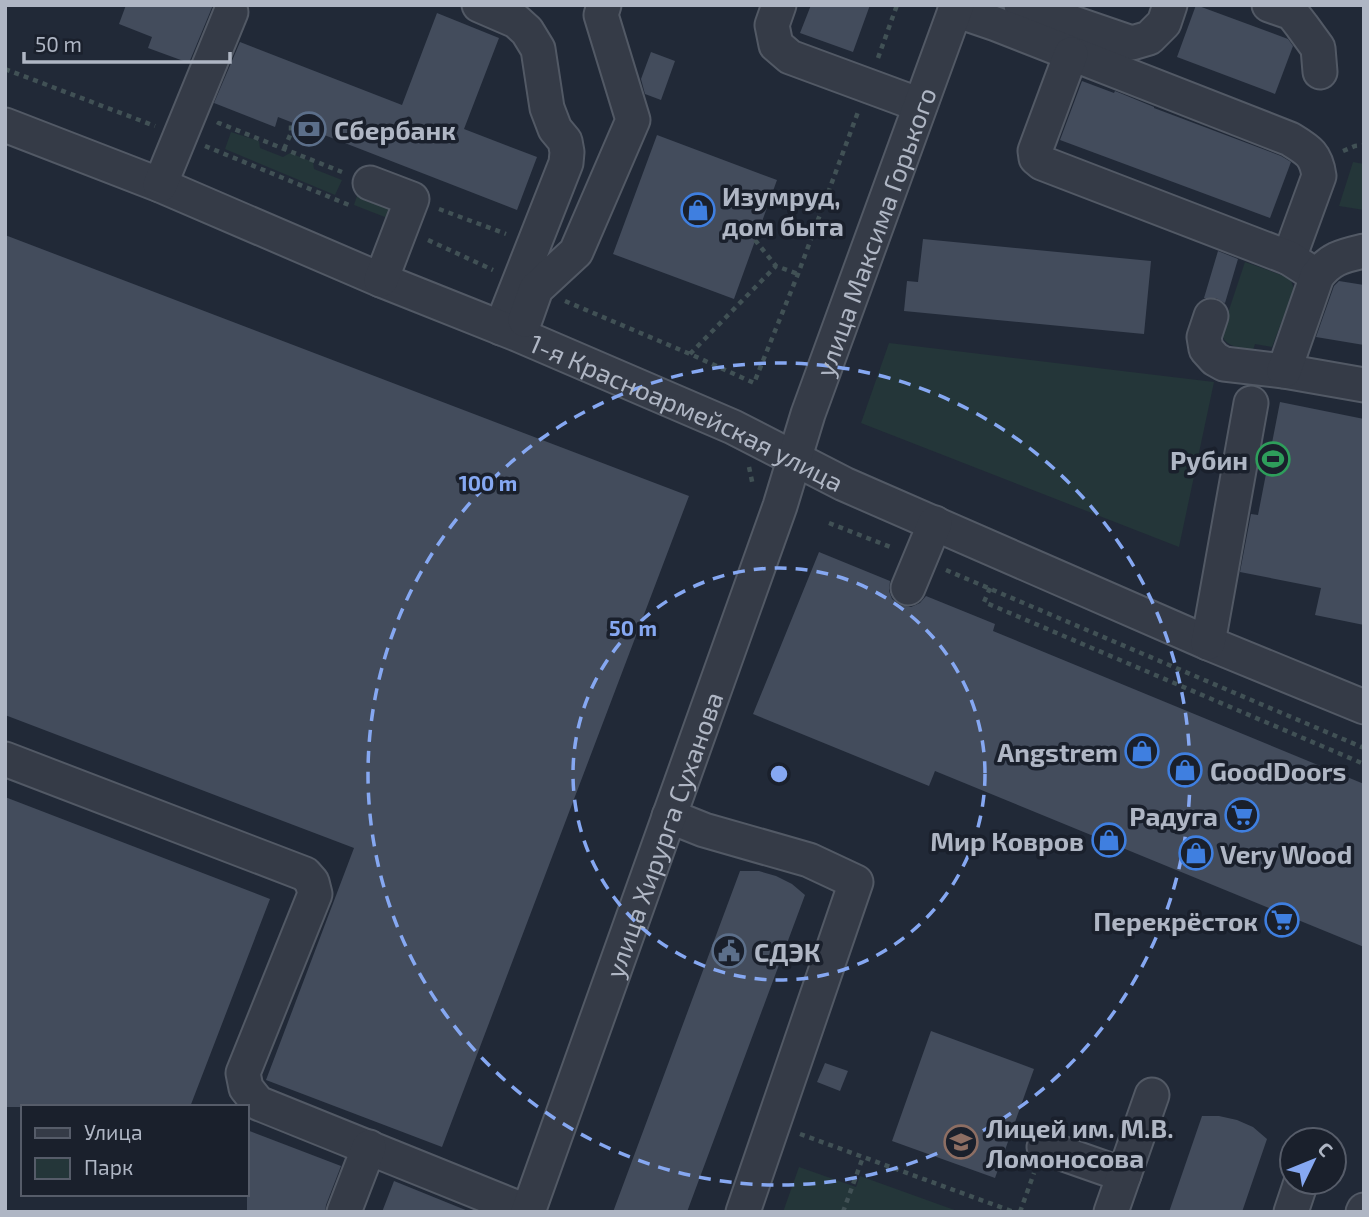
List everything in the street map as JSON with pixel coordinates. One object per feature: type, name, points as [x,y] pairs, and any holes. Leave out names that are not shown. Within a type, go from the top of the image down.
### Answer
[{"type":"street","points":[[478,5],[516,21],[538,49],[547,108],[555,129],[565,141],[567,152],[566,163],[510,332]]},
{"type":"street","points":[[510,332],[536,289],[576,252],[633,120],[601,15],[604,5]]},
{"type":"street","points":[[779,5],[772,26],[776,45],[790,57],[919,105]]},
{"type":"street","points":[[1021,5],[1132,43],[1149,38],[1164,23],[1170,5]]},
{"type":"street","points":[[956,8],[1290,139],[1309,150],[1317,163],[1319,176],[1289,258]]},
{"type":"street","name":"улица Максима Горького","points":[[794,458],[812,401],[956,8]]},
{"type":"street","points":[[1285,8],[1318,48],[1320,72]]},
{"type":"street","points":[[160,185],[231,12]]},
{"type":"street","points":[[1071,54],[1035,151],[1036,158],[1042,163],[1289,258],[1317,276]]},
{"type":"street","name":"1-я Красноармейская улица","points":[[5,125],[160,185],[733,427],[844,484],[1208,643],[1364,707]]},
{"type":"street","points":[[370,183],[412,200],[381,280]]},
{"type":"street","points":[[1284,371],[1317,276],[1326,264],[1342,256],[1364,251]]},
{"type":"street","points":[[1210,316],[1204,337],[1206,349],[1224,364],[1364,385]]},
{"type":"street","points":[[1208,643],[1251,402]]},
{"type":"street","name":"улица Хирурга Суханова","points":[[528,1212],[780,506],[794,458]]},
{"type":"street","points":[[913,573],[935,523]]},
{"type":"street","points":[[5,759],[305,874],[312,881],[315,894],[243,1073],[246,1088],[258,1102],[528,1212]]},
{"type":"street","points":[[669,816],[704,830],[808,860],[856,882],[743,1212]]},
{"type":"street","points":[[1111,1212],[1152,1095]]},
{"type":"street","points":[[344,1212],[369,1147]]},
{"type":"street","points":[[1044,1147],[1124,1175]]},
{"type":"path","points":[[754,383],[798,274],[897,5]]},
{"type":"path","points":[[284,149],[291,122]]},
{"type":"path","points":[[214,135],[219,123],[370,183]]},
{"type":"path","points":[[412,200],[506,234]]},
{"type":"path","points":[[755,240],[776,266],[798,274]]},
{"type":"path","points":[[690,354],[776,266]]},
{"type":"path","points":[[829,523],[913,573],[989,588],[1364,748]]},
{"type":"path","points":[[989,588],[984,602],[1364,764]]},
{"type":"path","points":[[772,1124],[1014,1212]]},
{"type":"path","points":[[1020,1212],[1044,1147]]},
{"type":"path","points":[[843,1212],[863,1157]]},
{"type":"green space","points":[[231,132],[259,141],[260,148],[283,157],[290,153],[313,162],[314,169],[342,180],[335,195],[225,149]]},
{"type":"green space","points":[[1353,162],[1364,164],[1364,210],[1339,206]]},
{"type":"green space","points":[[360,187],[398,203],[390,219],[354,205]]},
{"type":"green space","points":[[1245,262],[1290,278],[1294,289],[1272,347],[1255,344],[1253,350],[1238,347],[1227,342],[1221,334]]},
{"type":"green space","points":[[889,343],[1214,382],[1179,547],[861,423]]},
{"type":"green space","points":[[799,1167],[856,1187],[860,1176],[960,1212],[783,1212]]},
{"type":"building","points":[[126,5],[213,5],[189,63],[148,48],[152,37],[119,24]]},
{"type":"building","points":[[811,5],[870,5],[853,52],[800,33]]},
{"type":"building","points":[[1196,5],[1288,39],[1293,46],[1275,94],[1177,57]]},
{"type":"building","points":[[437,13],[499,38],[464,129],[537,157],[517,210],[278,117],[275,127],[214,103],[240,42],[402,105]]},
{"type":"building","points":[[651,52],[675,61],[661,100],[645,94],[641,79]]},
{"type":"building","points":[[1082,81],[1114,93],[1115,91],[1291,162],[1270,218],[1060,140]]},
{"type":"building","name":"Изумруд, дом быта","points":[[657,135],[777,180],[734,299],[613,254]]},
{"type":"building","points":[[5,235],[689,496],[442,1147],[266,1080],[354,848],[5,715]]},
{"type":"building","points":[[923,239],[1151,261],[1144,334],[904,311],[907,281],[918,282]]},
{"type":"building","points":[[1218,251],[1238,259],[1225,303],[1216,298],[1204,298]]},
{"type":"building","points":[[1339,281],[1364,285],[1364,345],[1316,337],[1334,286]]},
{"type":"building","points":[[1280,402],[1364,419],[1364,625],[1315,615],[1321,588],[1240,572],[1251,514],[1258,515]]},
{"type":"building","points":[[819,552],[890,581],[892,599],[900,605],[911,607],[926,596],[995,624],[993,631],[1364,784],[1364,947],[935,771],[929,786],[753,714]]},
{"type":"building","points":[[5,797],[270,899],[191,1105],[5,1107]]},
{"type":"building","points":[[740,871],[759,871],[776,876],[805,895],[687,1212],[613,1212]]},
{"type":"building","points":[[931,1031],[1034,1069],[995,1178],[892,1141]]},
{"type":"building","points":[[825,1063],[848,1071],[840,1091],[817,1082]]},
{"type":"building","points":[[1202,1116],[1237,1120],[1253,1127],[1267,1139],[1242,1212],[1169,1212]]},
{"type":"building","points":[[248,1130],[341,1166],[325,1212],[247,1212]]},
{"type":"building","points":[[394,1181],[468,1211],[468,1212],[382,1212]]},
{"type":"place","name":"Сбербанк","points":[[309,129]]},
{"type":"place","name":"Изумруд, дом быта","points":[[698,210]]},
{"type":"place","name":"Рубин","points":[[1273,459]]},
{"type":"place","name":"Angstrem","points":[[1142,751]]},
{"type":"place","name":"GoodDoors","points":[[1185,770]]},
{"type":"place","name":"Радуга","points":[[1242,815]]},
{"type":"place","name":"Мир Ковров","points":[[1109,840]]},
{"type":"place","name":"Very Wood","points":[[1196,853]]},
{"type":"place","name":"Перекрёсток","points":[[1282,920]]},
{"type":"place","name":"СДЭК","points":[[729,951]]},
{"type":"place","name":"Лицей им. М.В. Ломоносова","points":[[961,1142]]}]
